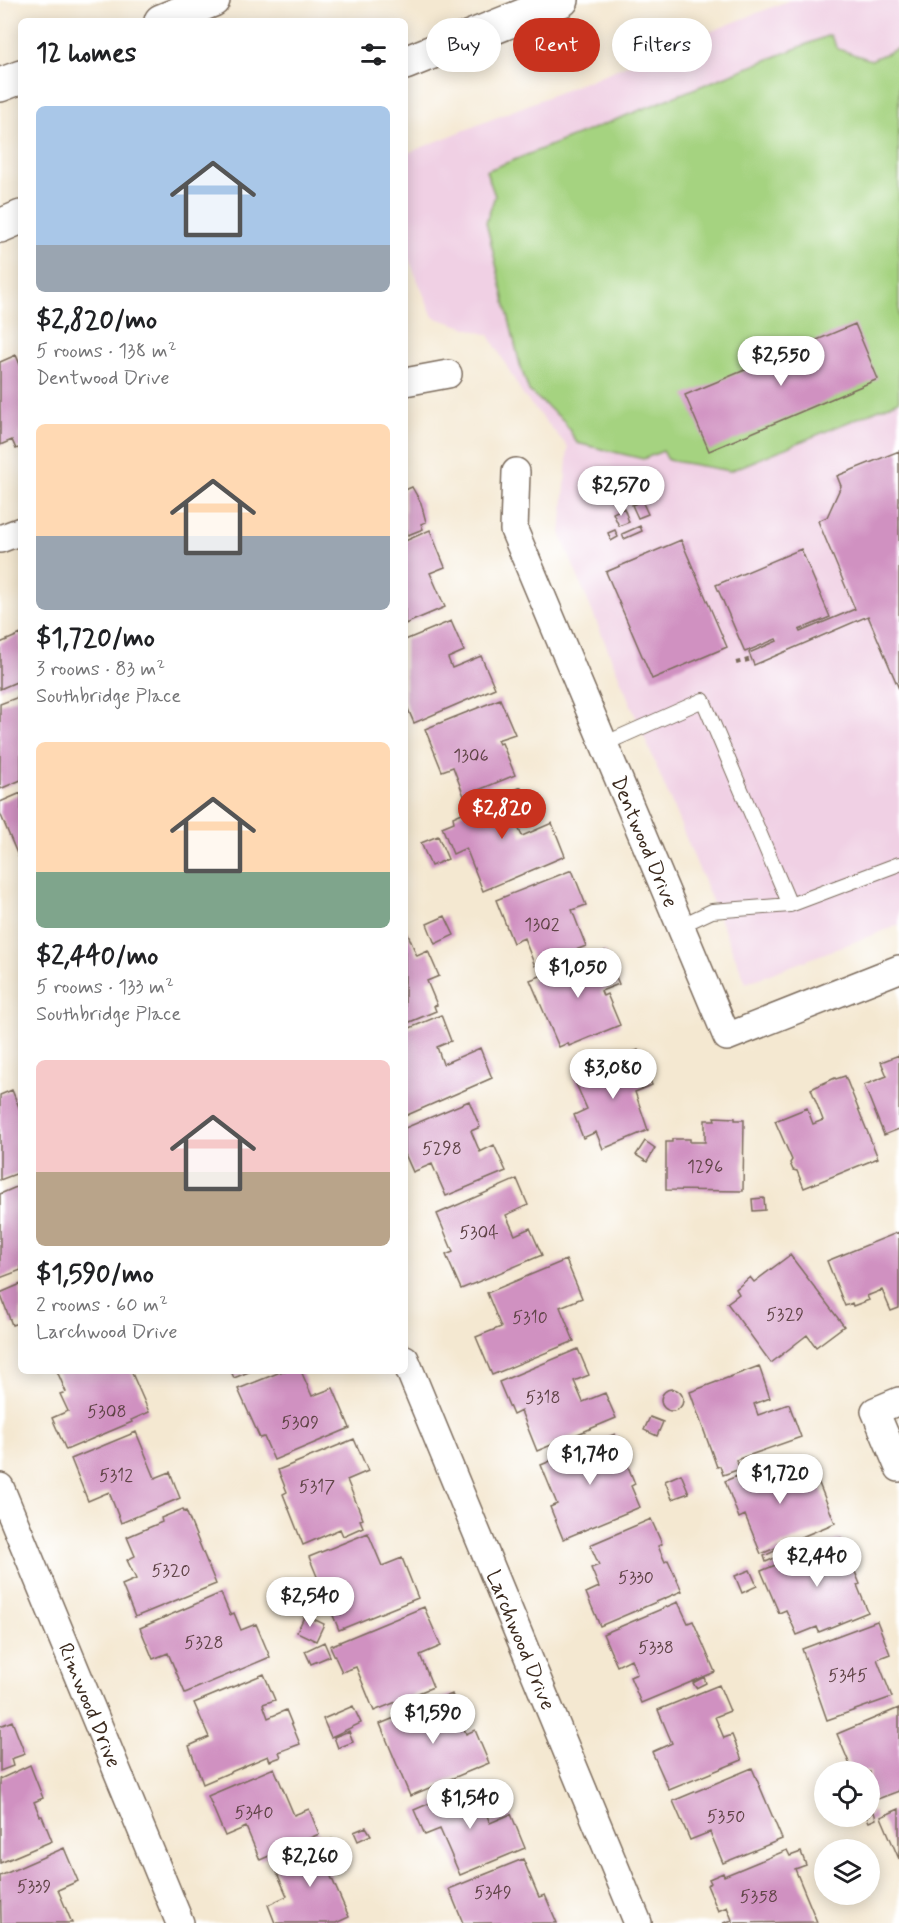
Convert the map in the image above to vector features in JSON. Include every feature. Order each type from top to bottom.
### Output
[{"type":"highway","points":[[168,18],[213,0]]},
{"type":"highway","points":[[408,62],[562,0]]},
{"type":"highway","points":[[0,85],[18,78]]},
{"type":"highway","points":[[0,226],[18,218]]},
{"type":"street","points":[[408,381],[448,374]]},
{"type":"street","name":"Dentwood Drive","points":[[516,472],[514,530],[727,1037],[899,969]]},
{"type":"street","points":[[0,539],[18,532]]},
{"type":"street","name":"Larchwood Drive","points":[[408,1366],[638,1923]]},
{"type":"street","points":[[899,1401],[875,1412],[899,1468]]},
{"type":"street","name":"Rimwood Drive","points":[[0,1487],[180,1923]]},
{"type":"lane","points":[[604,744],[703,700],[790,905]]},
{"type":"lane","points":[[680,926],[712,911],[790,905],[899,864]]},
{"type":"path","points":[[736,663],[752,659]]},
{"type":"shaded area","points":[[790,0],[899,0],[899,925],[746,983],[561,536],[568,447],[523,395],[489,335],[433,317],[408,257],[408,153],[612,71],[712,72],[712,31]]},
{"type":"green space","points":[[830,35],[838,49],[871,60],[899,48],[899,401],[730,471],[668,460],[663,451],[643,459],[577,443],[564,421],[529,391],[520,365],[486,222],[495,196],[486,171]]},
{"type":"building","points":[[855,324],[878,379],[709,451],[685,395]]},
{"type":"building","points":[[16,355],[18,360],[18,448],[16,449],[12,440],[0,445],[0,362]]},
{"type":"building","points":[[899,451],[899,689],[868,616],[754,665],[749,653],[777,641],[776,639],[745,652],[716,585],[801,549],[830,617],[799,630],[800,632],[855,609],[818,521],[827,517],[841,486],[837,476]]},
{"type":"building","points":[[412,487],[421,503],[426,522],[421,524],[423,529],[408,535],[408,489]]},
{"type":"building","points":[[642,501],[648,514],[638,518],[632,505]]},
{"type":"building","points":[[624,508],[629,522],[619,526],[613,513]]},
{"type":"building","points":[[640,526],[642,531],[624,539],[622,534]]},
{"type":"building","points":[[430,530],[445,567],[430,573],[445,607],[408,623],[408,540]]},
{"type":"building","points":[[615,530],[618,537],[611,541],[608,533]]},
{"type":"building","points":[[681,540],[727,647],[652,679],[606,572]]},
{"type":"building","points":[[451,621],[464,651],[448,658],[452,668],[481,656],[495,688],[414,723],[408,709],[408,639]]},
{"type":"building","points":[[18,635],[18,681],[0,689],[0,643]]},
{"type":"building","points":[[18,697],[18,781],[0,789],[0,704]]},
{"type":"building","points":[[500,699],[515,734],[497,740],[499,744],[502,743],[515,775],[464,796],[453,767],[442,771],[425,729]]},
{"type":"building","points":[[521,787],[533,819],[517,825],[522,836],[552,823],[565,856],[483,891],[466,848],[453,854],[442,827],[454,822],[453,817]]},
{"type":"building","points":[[18,794],[18,856],[0,813],[0,802]]},
{"type":"building","points":[[438,836],[448,859],[431,866],[421,843]]},
{"type":"building","points":[[572,870],[586,905],[572,910],[586,946],[535,966],[524,938],[513,943],[496,900]]},
{"type":"building","points":[[445,916],[454,935],[435,944],[427,924]]},
{"type":"building","points":[[408,934],[417,956],[428,951],[439,976],[427,981],[437,1005],[434,1006],[436,1011],[408,1023]]},
{"type":"building","points":[[605,951],[619,984],[601,991],[603,996],[607,994],[620,1025],[569,1046],[568,1043],[559,1047],[530,980]]},
{"type":"building","points":[[441,1015],[451,1041],[437,1047],[443,1064],[480,1048],[492,1078],[408,1115],[408,1029]]},
{"type":"building","points":[[638,1050],[652,1085],[635,1092],[648,1130],[603,1149],[596,1132],[583,1138],[574,1115],[587,1109],[573,1077]]},
{"type":"building","points":[[899,1055],[899,1129],[884,1135],[864,1085],[887,1076],[881,1062]]},
{"type":"building","points":[[845,1076],[878,1158],[804,1188],[797,1171],[793,1170],[790,1163],[792,1160],[775,1121],[807,1108],[813,1124],[823,1120],[811,1089]]},
{"type":"building","points":[[12,1090],[18,1105],[18,1173],[0,1180],[0,1095]]},
{"type":"building","points":[[469,1101],[480,1127],[471,1131],[480,1152],[494,1145],[506,1171],[446,1196],[432,1164],[413,1172],[408,1161],[408,1127]]},
{"type":"building","points":[[714,1117],[744,1120],[743,1191],[666,1190],[666,1142],[672,1142],[672,1139],[690,1139],[690,1142],[705,1142],[705,1120],[715,1120]]},
{"type":"building","points":[[645,1141],[655,1148],[647,1162],[636,1155]]},
{"type":"building","points":[[517,1179],[528,1205],[506,1215],[515,1235],[530,1228],[542,1255],[461,1289],[446,1255],[453,1252],[437,1214]]},
{"type":"building","points":[[18,1186],[18,1271],[0,1278],[0,1194]]},
{"type":"building","points":[[764,1198],[765,1210],[753,1211],[752,1199]]},
{"type":"building","points":[[899,1232],[899,1308],[891,1311],[882,1290],[867,1296],[869,1300],[853,1306],[852,1303],[845,1306],[827,1261]]},
{"type":"building","points":[[790,1255],[844,1326],[816,1347],[807,1335],[771,1363],[727,1303],[739,1294],[736,1289],[750,1277],[754,1282]]},
{"type":"building","points":[[566,1260],[582,1298],[560,1307],[574,1341],[492,1375],[476,1337],[501,1327],[487,1293]]},
{"type":"building","points":[[18,1285],[18,1323],[12,1325],[0,1293]]},
{"type":"building","points":[[578,1349],[589,1375],[574,1381],[583,1402],[605,1393],[616,1418],[537,1451],[521,1411],[513,1415],[499,1382]]},
{"type":"building","points":[[759,1366],[770,1398],[754,1404],[758,1415],[789,1404],[801,1437],[736,1460],[740,1469],[723,1475],[720,1466],[717,1467],[690,1392]]},
{"type":"building","points":[[58,1374],[132,1374],[149,1412],[131,1420],[132,1422],[66,1450],[52,1418],[68,1411],[60,1394],[66,1392]]},
{"type":"building","points":[[232,1374],[244,1374],[234,1378]]},
{"type":"building","points":[[276,1374],[302,1374],[312,1396],[333,1388],[350,1428],[274,1460],[264,1437],[260,1438],[238,1389]]},
{"type":"building","points":[[672,1389],[680,1392],[683,1400],[680,1408],[672,1411],[664,1408],[661,1400],[664,1392]]},
{"type":"building","points":[[650,1417],[663,1422],[657,1436],[644,1430]]},
{"type":"building","points":[[136,1432],[155,1478],[170,1472],[180,1498],[121,1523],[109,1492],[88,1501],[71,1459]]},
{"type":"building","points":[[615,1434],[635,1484],[631,1486],[640,1507],[563,1539],[550,1507],[557,1504],[541,1465]]},
{"type":"building","points":[[354,1439],[368,1471],[347,1480],[363,1519],[360,1520],[363,1527],[343,1536],[340,1529],[303,1545],[283,1494],[287,1492],[278,1470]]},
{"type":"building","points":[[792,1459],[802,1482],[816,1476],[835,1523],[761,1554],[745,1515],[739,1518],[725,1481],[737,1476],[740,1484],[743,1483],[742,1480]]},
{"type":"building","points":[[681,1474],[689,1493],[672,1499],[665,1481]]},
{"type":"building","points":[[183,1509],[184,1512],[186,1511],[216,1584],[135,1617],[122,1585],[136,1579],[127,1560],[135,1556],[127,1537],[162,1522],[161,1518]]},
{"type":"building","points":[[651,1519],[662,1544],[658,1546],[665,1562],[668,1560],[682,1591],[600,1626],[586,1593],[599,1587],[591,1568],[599,1565],[590,1545]]},
{"type":"building","points":[[368,1533],[382,1566],[402,1558],[418,1598],[339,1630],[309,1557]]},
{"type":"building","points":[[841,1538],[860,1584],[857,1585],[868,1612],[819,1632],[817,1627],[797,1635],[786,1610],[779,1613],[761,1571]]},
{"type":"building","points":[[779,1549],[781,1555],[766,1562],[764,1556]]},
{"type":"building","points":[[750,1570],[757,1586],[742,1593],[735,1576]]},
{"type":"building","points":[[221,1593],[230,1615],[234,1613],[241,1630],[256,1624],[270,1657],[185,1693],[168,1653],[153,1659],[140,1628]]},
{"type":"building","points":[[678,1602],[688,1623],[693,1621],[715,1672],[641,1703],[630,1677],[637,1674],[631,1659],[617,1666],[603,1634]]},
{"type":"building","points":[[424,1607],[441,1646],[420,1655],[433,1687],[374,1711],[356,1667],[342,1672],[330,1646]]},
{"type":"building","points":[[305,1615],[324,1624],[316,1641],[297,1632]]},
{"type":"building","points":[[877,1621],[890,1654],[877,1659],[892,1697],[827,1720],[802,1649]]},
{"type":"building","points":[[324,1642],[330,1656],[311,1664],[305,1651]]},
{"type":"building","points":[[264,1674],[275,1700],[263,1704],[268,1718],[286,1710],[300,1744],[279,1752],[281,1757],[270,1761],[268,1756],[203,1784],[189,1746],[209,1737],[194,1703]]},
{"type":"building","points":[[704,1677],[706,1683],[696,1688],[693,1683]]},
{"type":"building","points":[[719,1685],[730,1711],[715,1717],[724,1738],[732,1735],[742,1760],[669,1790],[652,1752],[672,1743],[658,1710]]},
{"type":"building","points":[[452,1694],[466,1734],[475,1730],[489,1763],[410,1796],[380,1724]]},
{"type":"building","points":[[353,1706],[361,1723],[331,1737],[323,1719]]},
{"type":"building","points":[[899,1708],[899,1791],[880,1798],[880,1761],[848,1761],[837,1734]]},
{"type":"building","points":[[12,1721],[25,1754],[11,1759],[13,1766],[0,1771],[0,1726]]},
{"type":"building","points":[[349,1731],[353,1742],[338,1748],[334,1737]]},
{"type":"building","points":[[30,1765],[43,1798],[34,1802],[52,1841],[0,1863],[0,1779]]},
{"type":"building","points":[[274,1768],[294,1815],[309,1809],[319,1834],[260,1860],[246,1827],[225,1836],[208,1796]]},
{"type":"building","points":[[752,1768],[782,1839],[723,1863],[710,1832],[690,1840],[673,1801]]},
{"type":"building","points":[[474,1784],[490,1823],[511,1814],[525,1848],[460,1875],[440,1829],[425,1835],[414,1810]]},
{"type":"building","points":[[899,1809],[899,1859],[881,1817]]},
{"type":"building","points":[[366,1827],[371,1835],[358,1841],[354,1832]]},
{"type":"building","points":[[332,1839],[344,1865],[329,1872],[349,1917],[336,1923],[275,1923],[268,1905],[287,1896],[274,1866],[278,1865],[276,1858],[286,1854],[289,1860]]},
{"type":"building","points":[[64,1848],[78,1881],[58,1890],[72,1923],[1,1923],[0,1876]]},
{"type":"building","points":[[787,1850],[790,1856],[801,1852],[806,1865],[795,1869],[817,1922],[723,1923],[732,1920],[727,1907],[718,1911],[707,1885],[711,1883],[709,1879],[723,1873],[724,1876]]},
{"type":"building","points":[[523,1859],[539,1897],[545,1895],[557,1923],[463,1923],[449,1889]]}]
